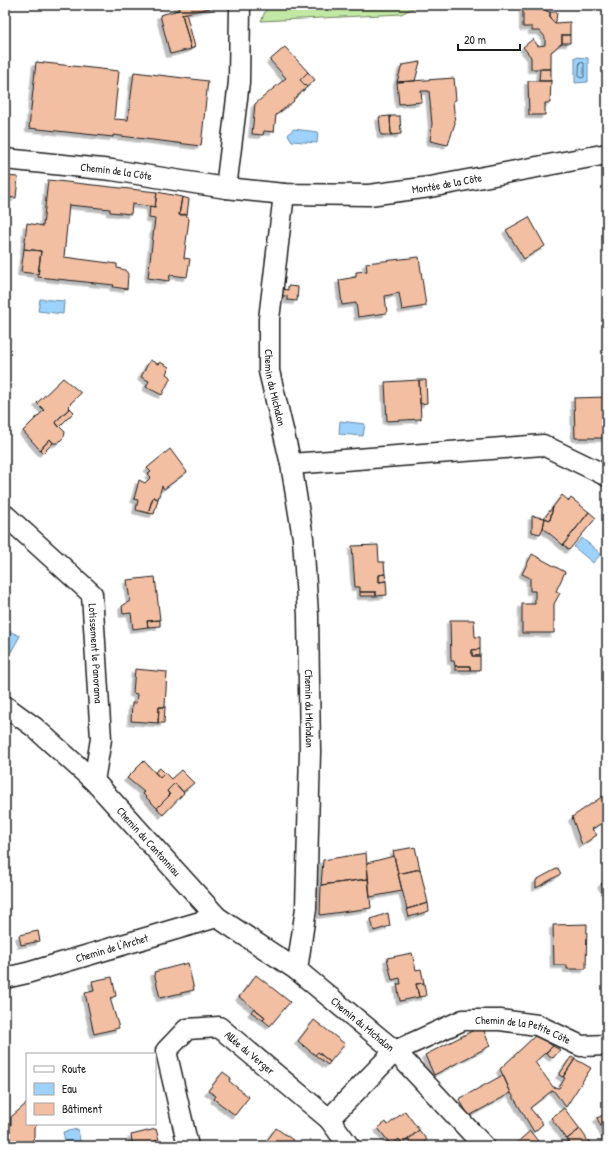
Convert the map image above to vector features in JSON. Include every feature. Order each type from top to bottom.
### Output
[{"type":"street","points":[[226,188],[239,82],[240,5]]},
{"type":"street","name":"Montée de la Côte","points":[[284,194],[368,195],[430,187],[607,154]]},
{"type":"street","name":"Chemin de la Côte","points":[[5,159],[112,170],[226,188],[284,194]]},
{"type":"street","name":"Chemin du Michalon","points":[[284,194],[269,319],[269,371],[291,464],[303,538],[308,615],[310,752],[306,908],[297,970],[395,1051],[484,1146]]},
{"type":"street","points":[[291,464],[543,445],[607,476]]},
{"type":"street","name":"Lotissement le Panorama","points":[[5,514],[92,594],[101,739],[94,781]]},
{"type":"street","name":"Chemin du Cantonniau","points":[[5,706],[34,727],[94,781],[218,917],[297,970]]},
{"type":"street","name":"Chemin de l'Archet","points":[[5,978],[27,973],[218,917]]},
{"type":"street","name":"Chemin de la Petite Côte","points":[[395,1051],[464,1020],[500,1020],[537,1025],[581,1046],[607,1045]]},
{"type":"street","name":"Allée du Verger","points":[[188,1146],[166,1051],[187,1029],[219,1027],[329,1119],[349,1146]]},
{"type":"street","points":[[329,1119],[395,1051]]},
{"type":"green space","points":[[268,5],[420,5],[401,14],[261,21]]},
{"type":"water","points":[[575,57],[588,58],[588,82],[575,83]]},
{"type":"water","points":[[293,129],[318,132],[317,143],[292,141],[288,135]]},
{"type":"water","points":[[40,299],[64,301],[63,314],[38,311]]},
{"type":"water","points":[[340,421],[365,424],[363,436],[339,434]]},
{"type":"water","points":[[582,538],[601,554],[593,563],[574,547]]},
{"type":"water","points":[[5,629],[20,636],[11,652],[5,649]]},
{"type":"water","points":[[78,1129],[81,1146],[66,1146],[63,1132]]},
{"type":"building","points":[[177,5],[215,5],[215,7],[182,14],[191,49],[170,54],[160,15],[179,10]]},
{"type":"building","points":[[523,5],[546,5],[546,11],[550,12],[550,18],[555,23],[570,22],[570,35],[562,35],[562,43],[551,52],[551,69],[531,69],[531,57],[523,47],[533,39],[538,46],[545,45],[545,37],[540,31],[532,31],[532,27],[523,27]]},
{"type":"building","points":[[550,12],[557,12],[555,23],[550,18]]},
{"type":"building","points":[[186,13],[195,47],[191,49],[182,14]]},
{"type":"building","points":[[562,35],[570,35],[570,43],[562,43]]},
{"type":"building","points":[[285,47],[308,72],[300,80],[307,87],[293,100],[294,101],[276,115],[274,132],[264,131],[263,135],[252,134],[255,104],[286,78],[270,60]]},
{"type":"building","points":[[36,62],[119,71],[114,119],[128,120],[134,72],[208,81],[201,146],[113,135],[113,137],[29,128]]},
{"type":"building","points":[[420,62],[415,81],[397,82],[402,65]]},
{"type":"building","points":[[540,69],[551,69],[551,81],[539,81]]},
{"type":"building","points":[[308,72],[315,80],[307,87],[300,80]]},
{"type":"building","points":[[454,78],[456,100],[453,101],[455,123],[448,145],[430,141],[432,124],[429,91],[421,91],[422,102],[399,104],[397,82]]},
{"type":"building","points":[[528,81],[551,81],[550,103],[545,103],[545,115],[529,115]]},
{"type":"building","points":[[390,116],[391,135],[381,135],[379,117]]},
{"type":"building","points":[[390,116],[400,116],[401,134],[391,135]]},
{"type":"building","points":[[5,176],[18,177],[16,198],[5,197]]},
{"type":"building","points":[[48,180],[157,192],[155,207],[132,204],[131,214],[110,212],[110,209],[69,205],[64,257],[117,264],[117,268],[125,270],[128,274],[127,289],[113,287],[114,285],[38,277],[41,251],[24,249],[27,223],[43,226]]},
{"type":"building","points":[[157,192],[182,197],[179,215],[185,214],[189,219],[184,258],[190,259],[187,277],[170,275],[169,281],[148,278],[155,219],[149,218],[150,206],[155,207]]},
{"type":"building","points":[[182,197],[189,199],[187,215],[179,215]]},
{"type":"building","points":[[529,217],[545,246],[524,259],[506,230]]},
{"type":"building","points":[[24,249],[41,251],[38,274],[21,272]]},
{"type":"building","points":[[419,257],[426,306],[402,310],[399,293],[385,296],[387,313],[358,317],[356,303],[342,305],[339,280],[356,277],[356,272],[367,271],[366,263]]},
{"type":"building","points":[[288,286],[298,287],[297,301],[287,300],[287,296],[280,296],[281,289],[288,290]]},
{"type":"building","points":[[150,360],[158,364],[160,362],[169,367],[166,374],[171,377],[162,395],[146,387],[149,381],[141,377]]},
{"type":"building","points":[[63,378],[81,393],[68,406],[70,408],[55,422],[65,432],[64,437],[58,443],[53,443],[50,439],[40,450],[23,431],[44,410],[37,403]]},
{"type":"building","points":[[419,380],[421,419],[387,421],[385,382]]},
{"type":"building","points":[[419,380],[426,380],[427,403],[420,404]]},
{"type":"building","points":[[607,397],[607,438],[575,438],[574,398]]},
{"type":"building","points":[[70,408],[74,412],[59,427],[55,422]]},
{"type":"building","points":[[50,439],[53,443],[43,453],[40,450]]},
{"type":"building","points":[[170,449],[187,472],[164,489],[162,486],[158,499],[153,497],[148,513],[136,510],[138,500],[134,499],[139,480],[145,483],[151,477],[148,474],[151,472],[147,468]]},
{"type":"building","points":[[562,495],[569,501],[571,498],[589,512],[563,545],[543,528],[545,518],[550,520],[553,507]]},
{"type":"building","points":[[153,497],[158,499],[154,514],[148,513]]},
{"type":"building","points":[[553,507],[550,520],[544,518]]},
{"type":"building","points":[[589,512],[596,518],[569,550],[563,545]]},
{"type":"building","points":[[532,516],[545,518],[540,534],[532,532]]},
{"type":"building","points":[[378,545],[379,562],[384,562],[385,574],[379,575],[379,582],[386,581],[387,595],[376,596],[376,592],[360,592],[360,587],[355,587],[352,546]]},
{"type":"building","points":[[532,554],[565,572],[556,591],[560,593],[554,604],[554,633],[522,633],[522,604],[535,604],[535,591],[530,591],[530,578],[522,574]]},
{"type":"building","points":[[385,574],[386,581],[379,582],[379,575]]},
{"type":"building","points":[[155,577],[160,620],[147,621],[148,627],[133,629],[131,613],[123,614],[122,606],[130,601],[127,580]]},
{"type":"building","points":[[360,592],[376,592],[376,596],[360,596]]},
{"type":"building","points":[[160,620],[160,626],[148,627],[147,621]]},
{"type":"building","points":[[450,620],[474,620],[475,637],[480,637],[480,649],[472,650],[472,656],[480,656],[480,670],[470,670],[470,666],[455,666],[454,661],[451,661]]},
{"type":"building","points":[[480,649],[480,656],[472,656],[472,650]]},
{"type":"building","points":[[455,666],[470,666],[470,670],[455,670]]},
{"type":"building","points":[[135,669],[167,672],[165,707],[159,707],[158,723],[131,721],[132,703],[136,703],[137,694],[133,693]]},
{"type":"building","points":[[159,707],[165,707],[164,723],[158,723]]},
{"type":"building","points":[[144,761],[160,778],[165,773],[171,779],[181,770],[194,783],[183,792],[175,783],[167,791],[170,795],[157,808],[142,793],[144,792],[127,778]]},
{"type":"building","points":[[160,768],[165,773],[160,778],[155,772]]},
{"type":"building","points":[[175,783],[184,793],[163,815],[157,808],[170,795],[167,791]]},
{"type":"building","points":[[603,796],[607,802],[607,824],[605,821],[592,829],[597,835],[582,845],[572,817]]},
{"type":"building","points":[[415,847],[420,869],[398,874],[393,851]]},
{"type":"building","points":[[366,853],[368,879],[321,885],[323,860]]},
{"type":"building","points":[[394,856],[402,891],[370,897],[367,863]]},
{"type":"building","points":[[558,868],[561,874],[536,888],[536,880]]},
{"type":"building","points":[[420,869],[428,903],[407,909],[398,874]]},
{"type":"building","points":[[368,879],[371,908],[320,915],[321,885]]},
{"type":"building","points":[[607,879],[607,892],[601,884]]},
{"type":"building","points":[[428,903],[429,911],[409,917],[407,909]]},
{"type":"building","points":[[388,913],[390,926],[374,931],[371,919]]},
{"type":"building","points":[[587,924],[586,969],[567,969],[567,965],[554,965],[553,925]]},
{"type":"building","points":[[38,931],[40,941],[21,945],[19,935]]},
{"type":"building","points":[[412,953],[416,970],[421,969],[424,983],[416,984],[419,997],[400,1001],[397,984],[401,984],[400,978],[392,980],[387,958]]},
{"type":"building","points":[[188,963],[194,990],[160,998],[154,972]]},
{"type":"building","points":[[256,975],[290,1002],[270,1026],[263,1020],[265,1017],[239,997]]},
{"type":"building","points":[[112,977],[116,996],[110,998],[119,1028],[94,1034],[85,993],[94,991],[92,981]]},
{"type":"building","points":[[424,983],[426,996],[419,997],[416,984]]},
{"type":"building","points":[[254,1008],[265,1017],[263,1020],[251,1012]]},
{"type":"building","points":[[314,1020],[345,1044],[330,1062],[318,1052],[315,1055],[298,1041]]},
{"type":"building","points":[[482,1026],[490,1046],[434,1075],[425,1055]]},
{"type":"building","points":[[536,1035],[553,1046],[535,1062],[553,1087],[559,1088],[565,1078],[563,1077],[575,1059],[591,1068],[566,1107],[553,1090],[530,1108],[543,1124],[534,1132],[511,1093],[500,1069]]},
{"type":"building","points":[[553,1046],[560,1050],[553,1058],[546,1053]]},
{"type":"building","points":[[318,1052],[330,1062],[328,1065],[315,1055]]},
{"type":"building","points":[[571,1057],[575,1059],[563,1077],[559,1075]]},
{"type":"building","points":[[223,1072],[231,1078],[229,1081],[249,1097],[235,1115],[214,1099],[216,1096],[208,1091]]},
{"type":"building","points":[[503,1075],[511,1093],[469,1116],[459,1099]]},
{"type":"building","points":[[26,1104],[26,1125],[37,1125],[34,1128],[34,1138],[30,1142],[30,1146],[8,1146],[8,1125],[11,1125],[11,1117]]},
{"type":"building","points":[[564,1108],[580,1129],[567,1139],[551,1118]]},
{"type":"building","points":[[405,1111],[419,1130],[402,1144],[399,1139],[391,1145],[378,1128],[386,1122],[388,1125]]},
{"type":"building","points":[[607,1113],[607,1139],[597,1118]]},
{"type":"building","points":[[276,1128],[293,1140],[290,1145],[291,1146],[263,1146]]},
{"type":"building","points":[[156,1129],[159,1140],[155,1141],[156,1146],[133,1146],[131,1135]]},
{"type":"building","points":[[580,1129],[589,1142],[583,1146],[572,1146],[567,1139]]},
{"type":"building","points":[[419,1130],[427,1140],[419,1146],[412,1146],[408,1140]]},
{"type":"building","points":[[530,1131],[538,1141],[533,1146],[513,1146]]},
{"type":"building","points":[[589,1142],[593,1146],[583,1146]]}]
